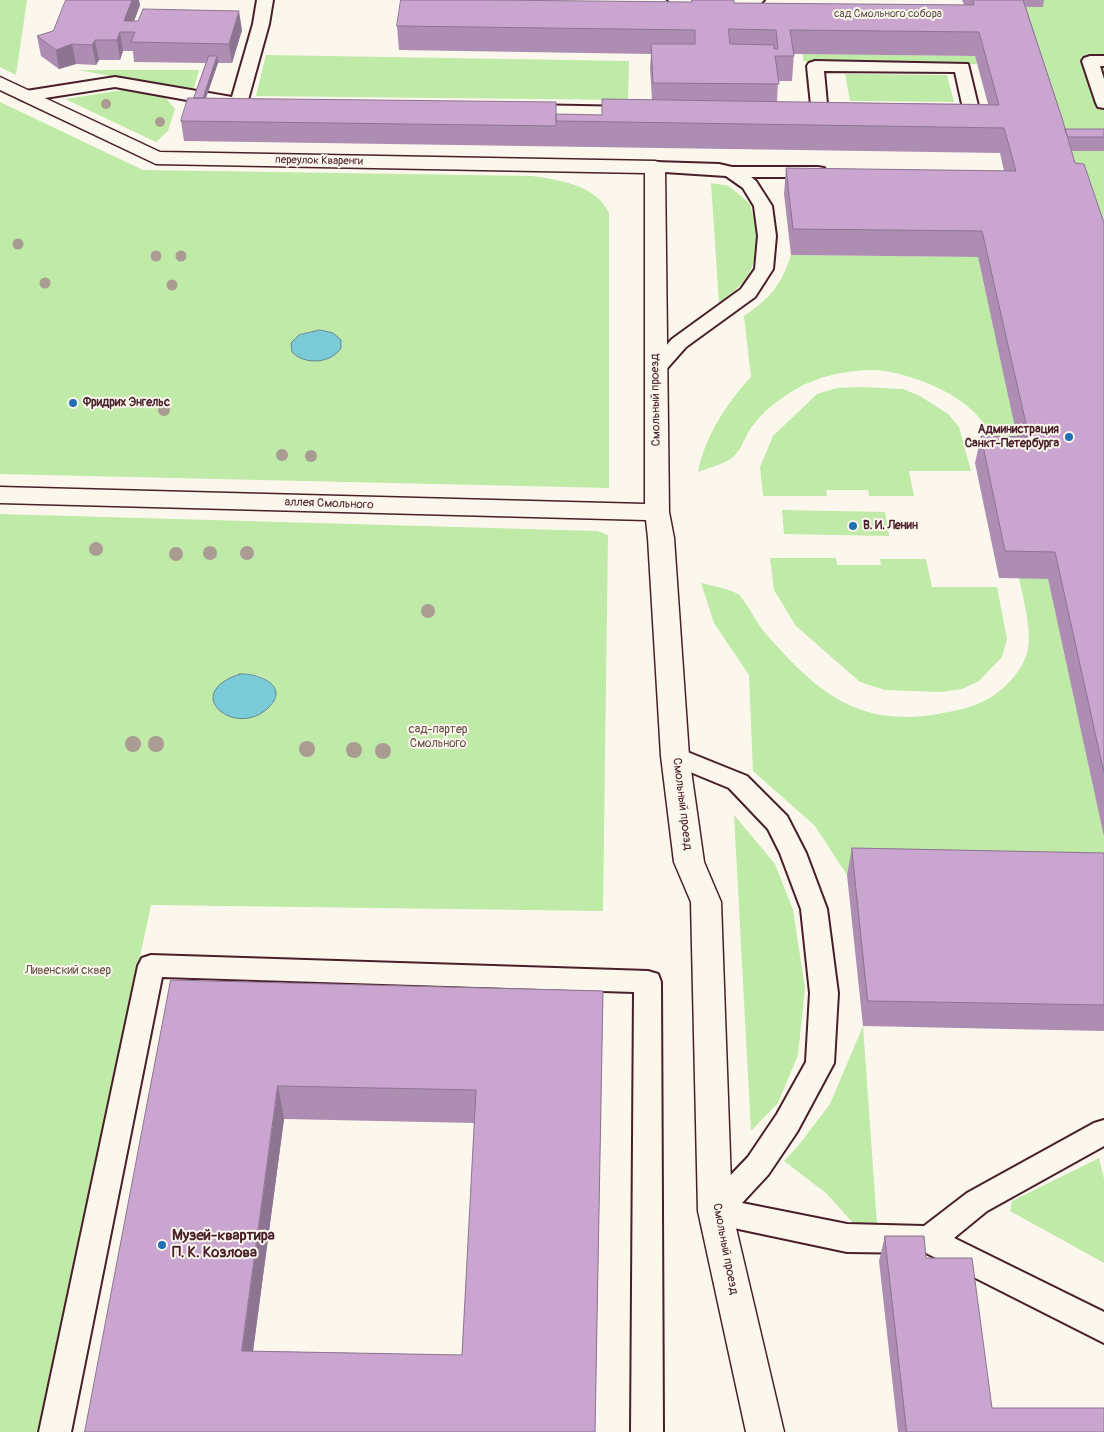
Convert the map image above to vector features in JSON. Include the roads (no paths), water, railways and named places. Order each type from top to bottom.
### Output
[{"type":"street","name":"переулок Кваренги","points":[[0,83],[156,158],[654,167]]},
{"type":"street","name":"Смольный проезд","points":[[654,167],[658,512],[662,538],[675,756],[689,862],[706,902],[715,1211],[765,1432]]},
{"type":"street","name":"аллея Смольного","points":[[0,495],[658,512]]},
{"type":"lane","points":[[238,104],[261,24],[265,0]]},
{"type":"lane","points":[[676,0],[710,3],[756,0]]},
{"type":"lane","points":[[1104,61],[1090,61],[1104,104]]},
{"type":"lane","points":[[820,115],[815,66],[962,67],[973,118],[935,117]]},
{"type":"lane","points":[[26,96],[115,82],[238,104],[257,105]]},
{"type":"lane","points":[[511,109],[648,112]]},
{"type":"lane","points":[[801,115],[839,116]]},
{"type":"lane","points":[[654,167],[719,169],[732,172],[831,172]]},
{"type":"lane","points":[[656,369],[679,343],[748,293],[764,269],[767,236],[763,206],[750,185],[732,172]]},
{"type":"lane","points":[[675,756],[738,782],[778,824],[793,853],[814,909],[824,993],[820,1063],[788,1124],[758,1166],[715,1211]]},
{"type":"lane","points":[[55,1432],[151,966],[648,982],[647,1432]]},
{"type":"lane","points":[[929,1240],[977,1202],[1070,1149],[1104,1132]]},
{"type":"lane","points":[[715,1211],[847,1238],[929,1240],[1104,1328]]},
{"type":"water","points":[[320,330],[333,333],[341,340],[341,348],[337,353],[324,360],[310,361],[292,352],[291,343],[299,335]]},
{"type":"water","points":[[240,674],[256,676],[270,682],[276,693],[274,700],[268,708],[255,716],[242,719],[229,716],[219,710],[214,702],[214,692],[222,682]]},
{"type":"place","name":"Фридрих Энгельс","points":[[73,403]]},
{"type":"place","name":"Администрация Санкт-Петербурга","points":[[1069,437]]},
{"type":"place","name":"В. И. Ленин","points":[[853,526]]},
{"type":"place","name":"Музей-квартира П. К. Козлова","points":[[162,1245]]},
{"type":"park label","name":"сад Смольного собора","points":[[888,14]]},
{"type":"park label","name":"сад-партер Смольного","points":[[438,737]]},
{"type":"park label","name":"Ливенский сквер","points":[[68,971]]}]
